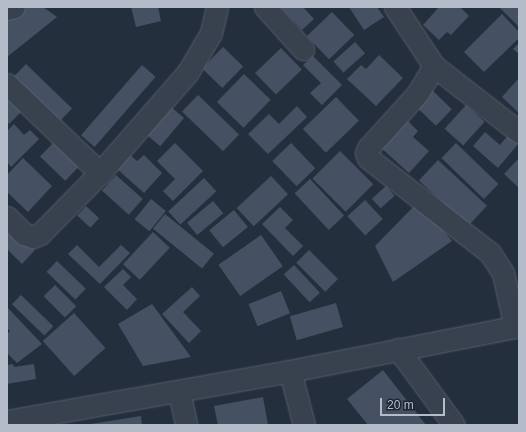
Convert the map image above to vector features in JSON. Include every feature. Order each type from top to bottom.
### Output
[{"type":"street","points":[[7,9],[14,7]]},
{"type":"street","points":[[7,217],[24,234],[33,237],[40,234],[100,173],[188,72],[211,33],[217,7]]},
{"type":"street","points":[[265,7],[303,49]]},
{"type":"street","points":[[395,7],[434,66],[519,132]]},
{"type":"street","points":[[7,421],[45,419],[179,391],[290,371],[517,326],[503,273],[490,253],[368,158],[366,153],[368,148],[418,93],[434,66]]},
{"type":"street","points":[[7,84],[100,173]]},
{"type":"street","points":[[398,349],[454,425]]},
{"type":"street","points":[[290,371],[304,425]]},
{"type":"street","points":[[179,391],[186,425]]},
{"type":"building","points":[[23,7],[43,7],[57,17],[7,57],[7,13]]},
{"type":"building","points":[[131,7],[158,7],[161,21],[136,27]]},
{"type":"building","points":[[280,7],[303,7],[314,19],[302,30]]},
{"type":"building","points":[[349,7],[377,7],[384,17],[364,30]]},
{"type":"building","points":[[439,7],[460,7],[469,16],[451,35],[447,32],[439,40],[423,25]]},
{"type":"building","points":[[499,7],[519,7],[519,27]]},
{"type":"building","points":[[332,12],[354,35],[329,59],[307,36]]},
{"type":"building","points":[[502,14],[519,32],[519,38],[484,72],[464,52]]},
{"type":"building","points":[[355,42],[365,53],[343,73],[333,61]]},
{"type":"building","points":[[519,43],[519,54],[513,49]]},
{"type":"building","points":[[223,47],[243,66],[222,88],[202,69]]},
{"type":"building","points":[[281,48],[302,70],[276,95],[255,73]]},
{"type":"building","points":[[379,55],[403,78],[376,106],[347,79],[361,65],[366,69]]},
{"type":"building","points":[[313,56],[342,85],[322,105],[310,93],[321,83],[303,65]]},
{"type":"building","points":[[26,64],[72,108],[60,121],[13,77]]},
{"type":"building","points":[[142,65],[156,77],[95,147],[81,135]]},
{"type":"building","points":[[244,74],[271,100],[244,128],[217,102]]},
{"type":"building","points":[[519,78],[519,113],[502,97]]},
{"type":"building","points":[[431,89],[452,109],[436,126],[415,106]]},
{"type":"building","points":[[7,93],[24,109],[9,124],[7,121]]},
{"type":"building","points":[[198,95],[239,135],[223,151],[182,112]]},
{"type":"building","points":[[336,97],[359,121],[326,153],[303,129]]},
{"type":"building","points":[[466,105],[485,122],[463,146],[445,129]]},
{"type":"building","points":[[297,106],[307,117],[268,154],[248,134],[269,114],[279,124]]},
{"type":"building","points":[[171,107],[184,118],[160,146],[147,135]]},
{"type":"building","points":[[406,119],[418,131],[413,137],[429,151],[409,173],[380,147]]},
{"type":"building","points":[[14,124],[24,135],[30,130],[39,139],[11,167],[7,162],[7,131]]},
{"type":"building","points":[[485,132],[500,145],[509,134],[519,143],[498,168],[473,146]]},
{"type":"building","points":[[56,140],[81,164],[65,181],[40,157]]},
{"type":"building","points":[[175,143],[203,171],[173,201],[163,191],[175,179],[157,161]]},
{"type":"building","points":[[291,143],[315,168],[297,186],[272,161]]},
{"type":"building","points":[[456,143],[498,184],[484,199],[441,158]]},
{"type":"building","points":[[340,151],[373,184],[346,212],[312,179]]},
{"type":"building","points":[[129,154],[137,161],[144,155],[162,173],[144,193],[116,168]]},
{"type":"building","points":[[23,158],[52,186],[28,212],[7,192],[7,175]]},
{"type":"building","points":[[519,158],[519,188],[504,174]]},
{"type":"building","points":[[438,160],[487,206],[468,226],[419,180]]},
{"type":"building","points":[[116,175],[143,199],[129,215],[102,191]]},
{"type":"building","points":[[271,176],[288,194],[254,226],[237,208]]},
{"type":"building","points":[[204,178],[216,191],[180,225],[168,211]]},
{"type":"building","points":[[310,179],[344,216],[329,230],[295,193]]},
{"type":"building","points":[[386,186],[395,196],[381,208],[372,199]]},
{"type":"building","points":[[151,199],[166,211],[149,231],[135,219]]},
{"type":"building","points":[[365,200],[383,219],[365,235],[347,216]]},
{"type":"building","points":[[213,201],[223,213],[197,235],[187,223]]},
{"type":"building","points":[[419,201],[452,241],[393,282],[375,246]]},
{"type":"building","points":[[86,206],[99,218],[90,228],[77,216]]},
{"type":"building","points":[[280,207],[293,220],[285,228],[303,246],[293,256],[262,224]]},
{"type":"building","points":[[234,210],[248,227],[223,247],[209,230]]},
{"type":"building","points":[[165,214],[214,254],[202,268],[153,229]]},
{"type":"building","points":[[7,223],[35,250],[22,264],[7,249]]},
{"type":"building","points":[[153,232],[170,248],[140,280],[123,264]]},
{"type":"building","points":[[261,235],[283,266],[240,296],[218,265]]},
{"type":"building","points":[[77,245],[99,267],[121,245],[130,253],[100,284],[68,254]]},
{"type":"building","points":[[309,250],[338,279],[325,292],[296,263]]},
{"type":"building","points":[[57,261],[86,289],[75,300],[47,272]]},
{"type":"building","points":[[294,265],[320,293],[310,302],[284,275]]},
{"type":"building","points":[[123,269],[131,277],[123,285],[137,299],[127,310],[104,287]]},
{"type":"building","points":[[55,285],[76,306],[65,318],[44,296]]},
{"type":"building","points":[[192,287],[200,296],[183,312],[201,331],[189,343],[162,314]]},
{"type":"building","points":[[281,291],[290,313],[258,326],[249,304]]},
{"type":"building","points":[[21,295],[53,326],[44,336],[12,304]]},
{"type":"building","points":[[336,303],[343,327],[297,340],[290,316]]},
{"type":"building","points":[[152,304],[191,357],[143,366],[118,324]]},
{"type":"building","points":[[7,307],[42,344],[17,363],[7,353],[7,334],[10,331],[7,328]]},
{"type":"building","points":[[74,313],[105,348],[74,376],[43,341]]},
{"type":"building","points":[[13,364],[14,367],[34,364],[36,379],[7,384],[7,365]]},
{"type":"building","points":[[383,370],[426,425],[368,425],[347,399]]},
{"type":"building","points":[[263,397],[268,425],[218,425],[214,406]]},
{"type":"building","points":[[141,416],[142,425],[91,425],[91,424]]}]
